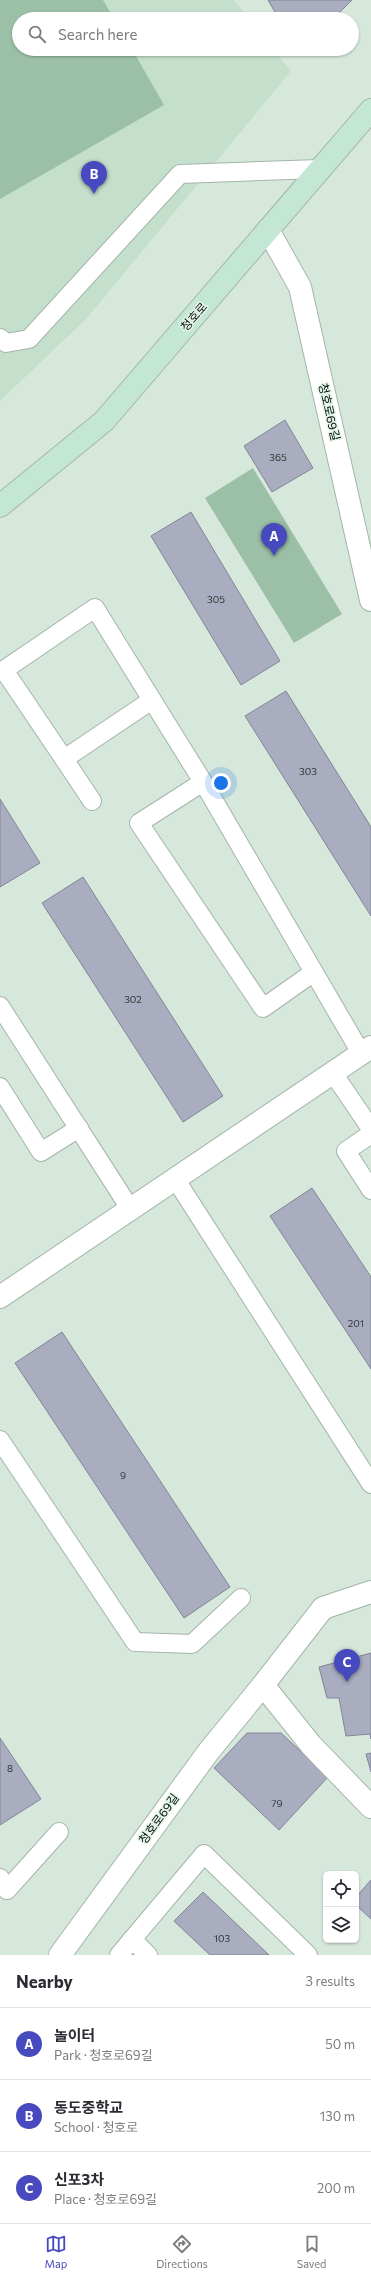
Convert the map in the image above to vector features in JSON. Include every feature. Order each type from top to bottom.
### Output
[{"type":"main road","name":"청호로","points":[[0,506],[104,421],[371,110]]},
{"type":"street","name":"청호로69길","points":[[268,230],[300,287],[371,600]]},
{"type":"street","points":[[0,1297],[176,1180],[366,1050]]},
{"type":"street","name":"청호로69길","points":[[60,1955],[209,1751],[263,1686],[323,1608],[370,1593]]},
{"type":"street","points":[[263,1686],[311,1745],[371,1807]]},
{"type":"lane","points":[[0,338],[6,343],[29,340],[180,174],[319,169]]},
{"type":"lane","points":[[92,801],[4,670],[95,608],[203,782],[314,972],[366,1050]]},
{"type":"lane","points":[[64,759],[152,700]]},
{"type":"lane","points":[[203,782],[139,823],[263,1008],[314,972]]},
{"type":"lane","points":[[0,1006],[131,1210]]},
{"type":"lane","points":[[333,1073],[371,1129]]},
{"type":"lane","points":[[0,1087],[41,1152],[78,1128]]},
{"type":"lane","points":[[371,1134],[346,1151],[371,1190]]},
{"type":"lane","points":[[176,1180],[371,1484]]},
{"type":"lane","points":[[0,1440],[136,1642],[192,1644],[241,1598]]},
{"type":"lane","points":[[0,1878],[8,1890],[60,1832]]},
{"type":"lane","points":[[119,1955],[204,1854],[308,1955]]},
{"type":"lane","points":[[132,1939],[148,1955]]},
{"type":"shaded area","points":[[0,0],[234,0],[243,12],[12,12],[12,56],[279,56],[291,71],[87,318],[0,401]]},
{"type":"shaded area","points":[[0,0],[103,0],[110,12],[12,12],[12,56],[136,56],[164,105],[0,199]]},
{"type":"shaded area","points":[[253,468],[342,614],[294,643],[205,498]]},
{"type":"building","points":[[268,0],[352,0],[340,12],[275,12]]},
{"type":"building","points":[[285,420],[313,468],[272,492],[244,446]]},
{"type":"building","points":[[191,512],[280,661],[241,685],[151,536]]},
{"type":"building","points":[[286,691],[371,827],[371,916],[245,716]]},
{"type":"building","points":[[0,799],[40,863],[0,887]]},
{"type":"building","points":[[83,877],[223,1096],[183,1122],[42,903]]},
{"type":"building","points":[[312,1188],[371,1277],[371,1369],[270,1216]]},
{"type":"building","points":[[62,1332],[230,1587],[184,1618],[15,1363]]},
{"type":"building","points":[[371,1653],[371,1739],[370,1734],[346,1736],[339,1698],[327,1698],[319,1667]]},
{"type":"building","points":[[247,1733],[281,1733],[328,1777],[279,1830],[214,1768]]},
{"type":"building","points":[[0,1738],[41,1799],[0,1825]]},
{"type":"building","points":[[371,1753],[371,1772],[366,1754]]},
{"type":"building","points":[[371,1880],[371,1919],[359,1908],[359,1894]]},
{"type":"building","points":[[203,1892],[269,1955],[210,1955],[174,1921]]},
{"type":"place","name":"동도중학교","points":[[94,194]]},
{"type":"place","name":"놀이터","points":[[274,556]]},
{"type":"place","name":"신포3차","points":[[347,1682]]}]
